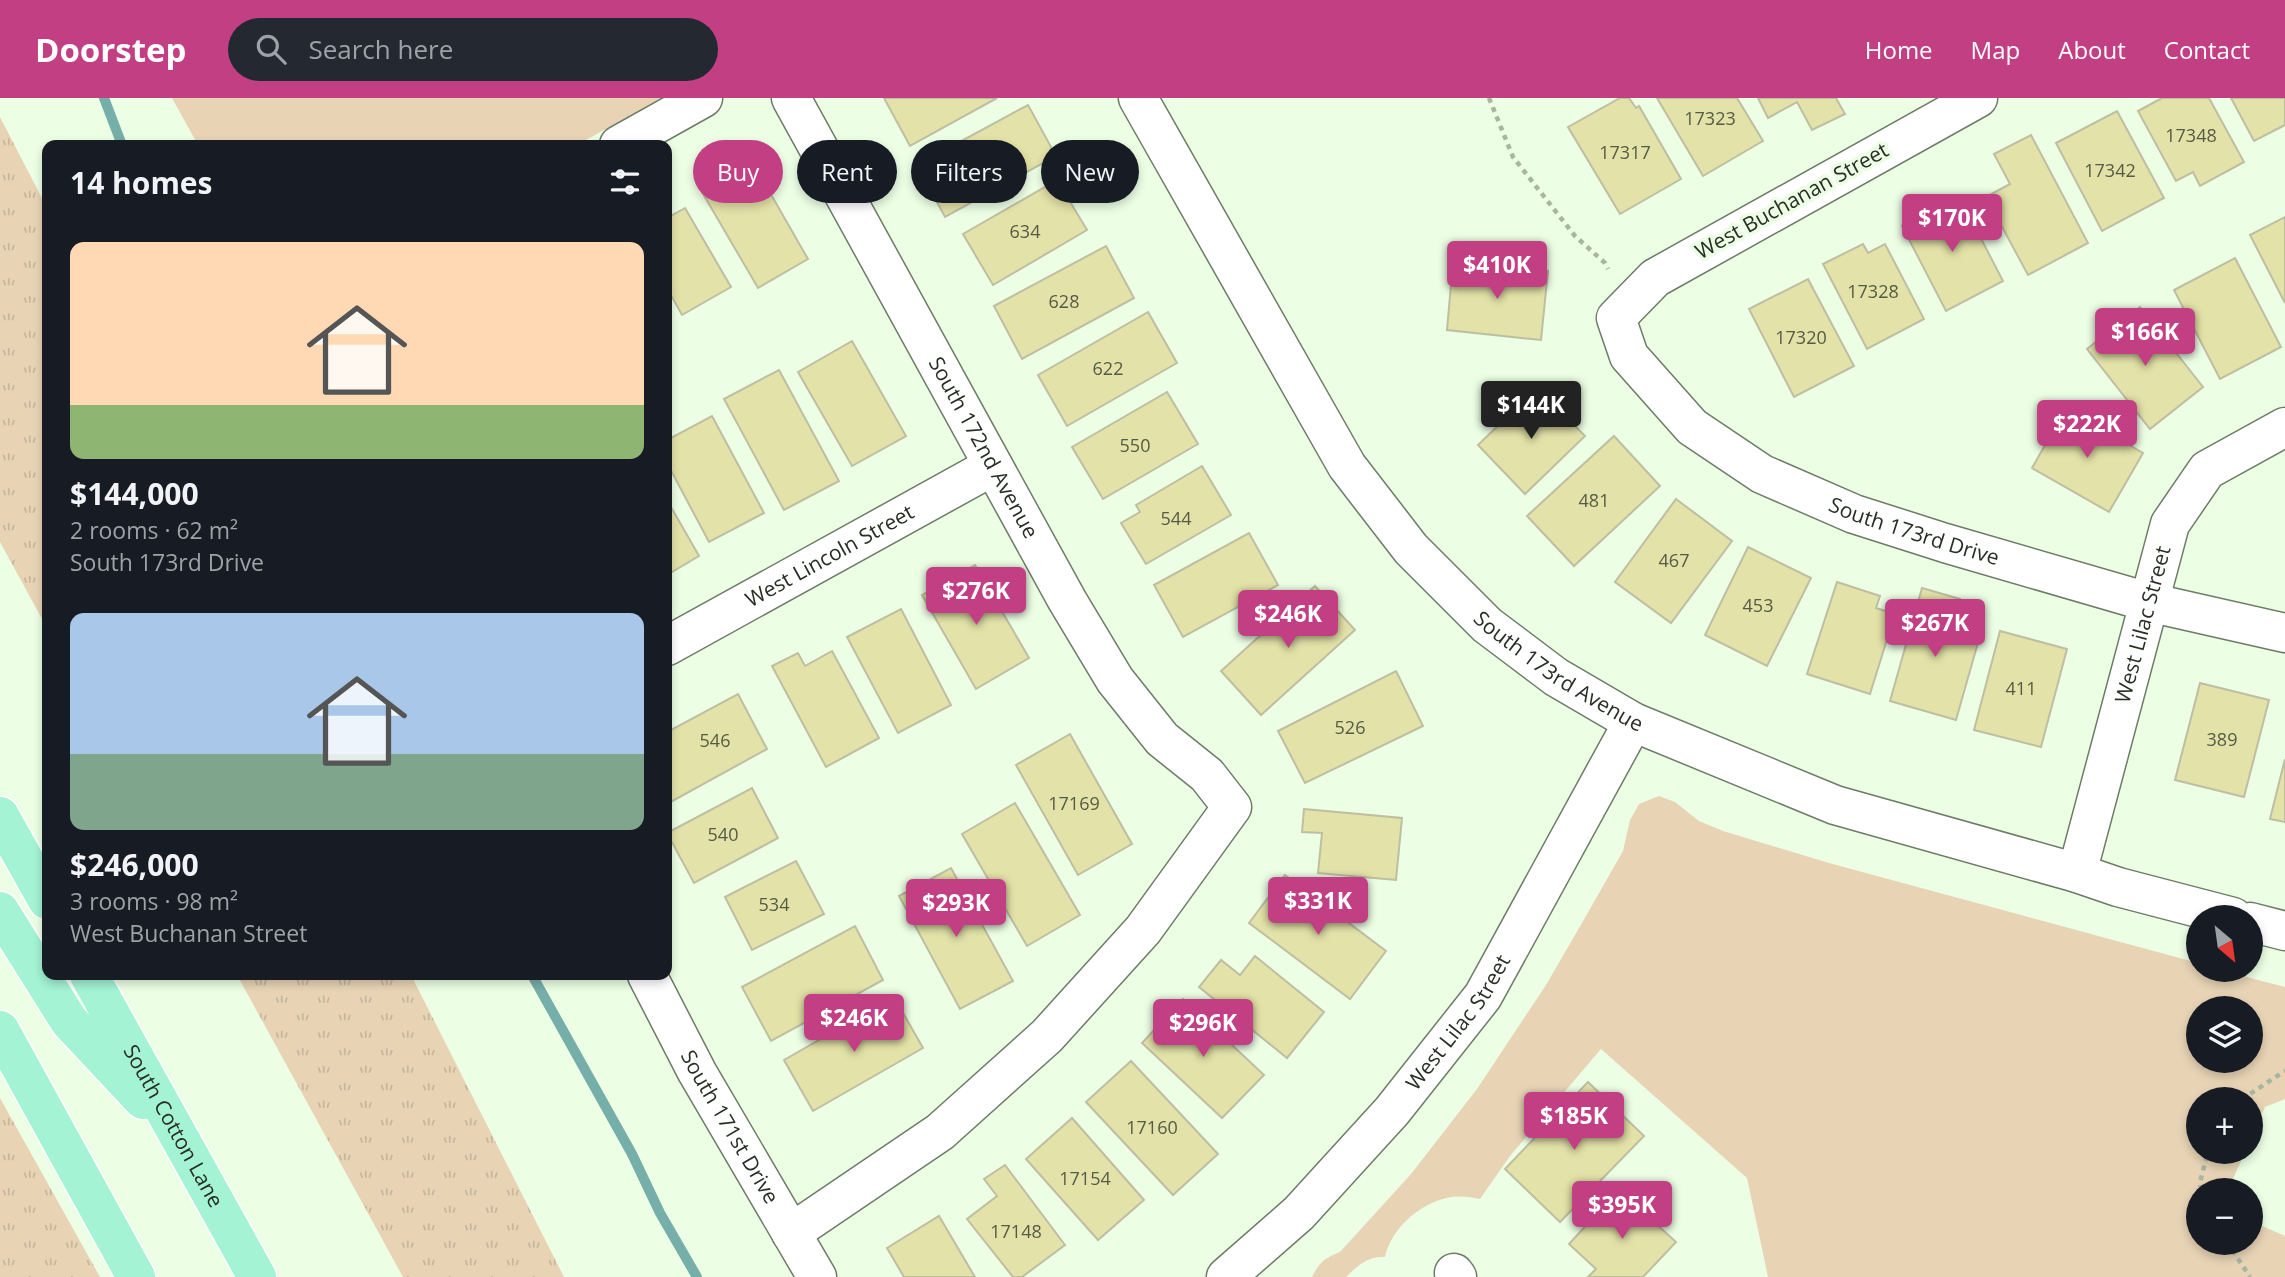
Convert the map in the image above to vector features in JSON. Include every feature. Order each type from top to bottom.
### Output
[{"type":"main road","points":[[0,816],[42,891]]},
{"type":"main road","points":[[0,911],[42,978]]},
{"type":"main road","points":[[43,980],[69,1021],[183,1143]]},
{"type":"main road","name":"South Cotton Lane","points":[[92,980],[257,1277]]},
{"type":"main road","points":[[0,1030],[136,1277]]},
{"type":"street","points":[[628,140],[703,98]]},
{"type":"street","name":"South 172nd Avenue","points":[[791,98],[1066,600],[1115,680],[1162,739],[1207,775],[1232,807],[1143,930],[1047,1036],[940,1132],[791,1233]]},
{"type":"street","name":"South 173rd Avenue","points":[[1138,98],[1347,466],[1411,549],[1487,625],[1556,677],[1633,722],[1835,804],[2187,905]]},
{"type":"street","name":"West Buchanan Street","points":[[1616,317],[1655,278],[1978,98]]},
{"type":"street","name":"South 173rd Drive","points":[[1616,317],[1629,356],[1692,427],[1762,474],[1854,514],[2148,602],[2285,633]]},
{"type":"street","name":"West Lilac Street","points":[[2077,873],[2170,524],[2207,470],[2285,427]]},
{"type":"street","name":"West Lincoln Street","points":[[672,643],[993,466]]},
{"type":"street","name":"West Lilac Street","points":[[1226,1277],[1308,1203],[1392,1111],[1483,996],[1633,722]]},
{"type":"street","points":[[2263,925],[2285,931]]},
{"type":"street","name":"South 171st Drive","points":[[649,980],[697,1072],[817,1277]]},
{"type":"path","points":[[1489,98],[1513,157],[1575,236],[1605,263],[1608,269]]},
{"type":"path","points":[[2260,1087],[2285,1071]]},
{"type":"path","points":[[2236,1255],[2250,1277]]},
{"type":"green space","points":[[172,98],[662,98],[586,140],[195,140]]},
{"type":"green space","points":[[0,117],[42,198],[42,619],[0,542]]},
{"type":"green space","points":[[1659,796],[1675,802],[1699,821],[1723,831],[1829,863],[2186,960],[2186,982],[2263,981],[2285,987],[2285,1099],[2265,1107],[2263,1112],[2263,1087],[2186,1087],[2186,1164],[2240,1164],[2233,1178],[2186,1178],[2186,1255],[2263,1255],[2263,1226],[2285,1236],[2285,1277],[1768,1277],[1747,1178],[1601,1049],[1510,1156],[1480,1199],[1451,1197],[1426,1206],[1400,1228],[1385,1257],[1364,1262],[1346,1277],[1312,1277],[1326,1259],[1340,1252],[1411,1174],[1477,1089],[1546,985],[1623,851],[1630,820],[1639,804]]},
{"type":"green space","points":[[240,980],[414,980],[564,1277],[403,1277]]},
{"type":"green space","points":[[0,1098],[100,1277],[0,1277]]},
{"type":"building","points":[[884,98],[997,98],[921,140],[911,140],[910,146]]},
{"type":"building","points":[[1620,98],[1629,98],[1636,108],[1639,106],[1681,179],[1620,214],[1568,127]]},
{"type":"building","points":[[1657,98],[1737,98],[1763,141],[1703,176]]},
{"type":"building","points":[[1758,98],[1836,98],[1845,114],[1812,130],[1797,102],[1768,118]]},
{"type":"building","points":[[2162,98],[2209,98],[2244,162],[2200,186],[2193,172],[2176,181],[2138,111]]},
{"type":"building","points":[[2231,98],[2285,98],[2285,125],[2254,141]]},
{"type":"building","points":[[1028,105],[1047,140],[1041,140],[1041,164],[1027,172],[1027,140],[963,140]]},
{"type":"building","points":[[2117,111],[2164,198],[2102,231],[2056,143]]},
{"type":"building","points":[[2031,135],[2088,243],[2028,275],[1986,197],[2010,184],[1994,154]]},
{"type":"building","points":[[1041,189],[1041,203],[1071,203],[1087,230],[993,285],[963,234],[1017,203],[1027,203],[1027,197]]},
{"type":"building","points":[[1959,196],[2003,281],[1946,311],[1902,226]]},
{"type":"building","points":[[708,203],[776,203],[808,259],[758,288]]},
{"type":"building","points":[[937,203],[970,203],[945,217]]},
{"type":"building","points":[[685,208],[731,287],[682,315],[672,297],[672,215]]},
{"type":"building","points":[[2285,217],[2285,303],[2250,235]]},
{"type":"building","points":[[1863,244],[1868,253],[1885,244],[1924,319],[1867,349],[1823,264]]},
{"type":"building","points":[[1106,246],[1134,298],[1022,359],[994,306]]},
{"type":"building","points":[[2235,258],[2281,347],[2220,379],[2174,290]]},
{"type":"building","points":[[1453,262],[1548,271],[1541,340],[1447,330]]},
{"type":"building","points":[[1808,279],[1854,366],[1794,397],[1749,309]]},
{"type":"building","points":[[2140,307],[2203,387],[2150,429],[2087,349]]},
{"type":"building","points":[[1148,312],[1177,363],[1067,426],[1038,375]]},
{"type":"building","points":[[852,341],[906,436],[852,466],[798,372]]},
{"type":"building","points":[[779,370],[839,481],[784,510],[724,399]]},
{"type":"building","points":[[1537,388],[1585,436],[1525,494],[1478,445]]},
{"type":"building","points":[[1167,392],[1198,444],[1103,499],[1072,447]]},
{"type":"building","points":[[2066,408],[2143,453],[2109,512],[2032,468]]},
{"type":"building","points":[[712,416],[764,513],[709,542],[672,472],[672,437]]},
{"type":"building","points":[[1614,436],[1660,486],[1574,566],[1527,516]]},
{"type":"building","points":[[1202,466],[1231,515],[1146,564],[1121,523],[1140,512],[1136,505]]},
{"type":"building","points":[[1676,499],[1732,541],[1671,623],[1615,582]]},
{"type":"building","points":[[672,509],[699,556],[672,572]]},
{"type":"building","points":[[1249,533],[1278,585],[1183,637],[1154,585]]},
{"type":"building","points":[[1748,547],[1811,578],[1767,666],[1705,635]]},
{"type":"building","points":[[975,565],[1029,658],[976,689],[922,595]]},
{"type":"building","points":[[1837,582],[1880,596],[1876,608],[1895,614],[1870,694],[1807,674]]},
{"type":"building","points":[[1315,586],[1355,630],[1261,715],[1221,671]]},
{"type":"building","points":[[1922,588],[1960,599],[1951,630],[1979,639],[1956,720],[1890,701]]},
{"type":"building","points":[[901,609],[951,705],[898,733],[847,637]]},
{"type":"building","points":[[2000,631],[2067,649],[2041,747],[1974,730]]},
{"type":"building","points":[[832,651],[879,738],[826,767],[772,666],[798,653],[805,666]]},
{"type":"building","points":[[1396,671],[1423,726],[1305,783],[1278,731]]},
{"type":"building","points":[[2200,683],[2269,700],[2244,797],[2175,780]]},
{"type":"building","points":[[738,694],[767,749],[672,801],[672,729]]},
{"type":"building","points":[[1070,734],[1132,844],[1078,875],[1016,765]]},
{"type":"building","points":[[2285,759],[2285,822],[2270,819]]},
{"type":"building","points":[[752,788],[778,838],[694,883],[672,842],[672,830]]},
{"type":"building","points":[[1015,803],[1080,915],[1027,946],[962,834]]},
{"type":"building","points":[[1304,809],[1402,818],[1396,880],[1318,873],[1322,833],[1302,832]]},
{"type":"building","points":[[796,861],[824,914],[752,950],[725,897]]},
{"type":"building","points":[[951,868],[1013,981],[960,1009],[899,896]]},
{"type":"building","points":[[1285,875],[1386,951],[1350,999],[1249,923]]},
{"type":"building","points":[[855,926],[883,980],[771,1041],[742,987]]},
{"type":"building","points":[[1255,956],[1324,1012],[1287,1058],[1199,987],[1221,960],[1240,975]]},
{"type":"building","points":[[894,997],[923,1048],[813,1111],[784,1060]]},
{"type":"building","points":[[1183,999],[1264,1075],[1222,1118],[1142,1043]]},
{"type":"building","points":[[1131,1061],[1218,1154],[1173,1195],[1086,1102]]},
{"type":"building","points":[[1588,1082],[1644,1136],[1560,1222],[1505,1169]]},
{"type":"building","points":[[1072,1118],[1144,1200],[1098,1240],[1026,1159]]},
{"type":"building","points":[[1005,1165],[1065,1245],[1022,1277],[1013,1277],[967,1219],[997,1196],[984,1179]]},
{"type":"building","points":[[1619,1190],[1676,1242],[1643,1277],[1588,1277],[1596,1269],[1569,1244]]},
{"type":"building","points":[[939,1216],[975,1277],[904,1277],[887,1248]]},
{"type":"waterway","points":[[104,98],[120,140]]},
{"type":"waterway","points":[[535,980],[697,1277]]}]
